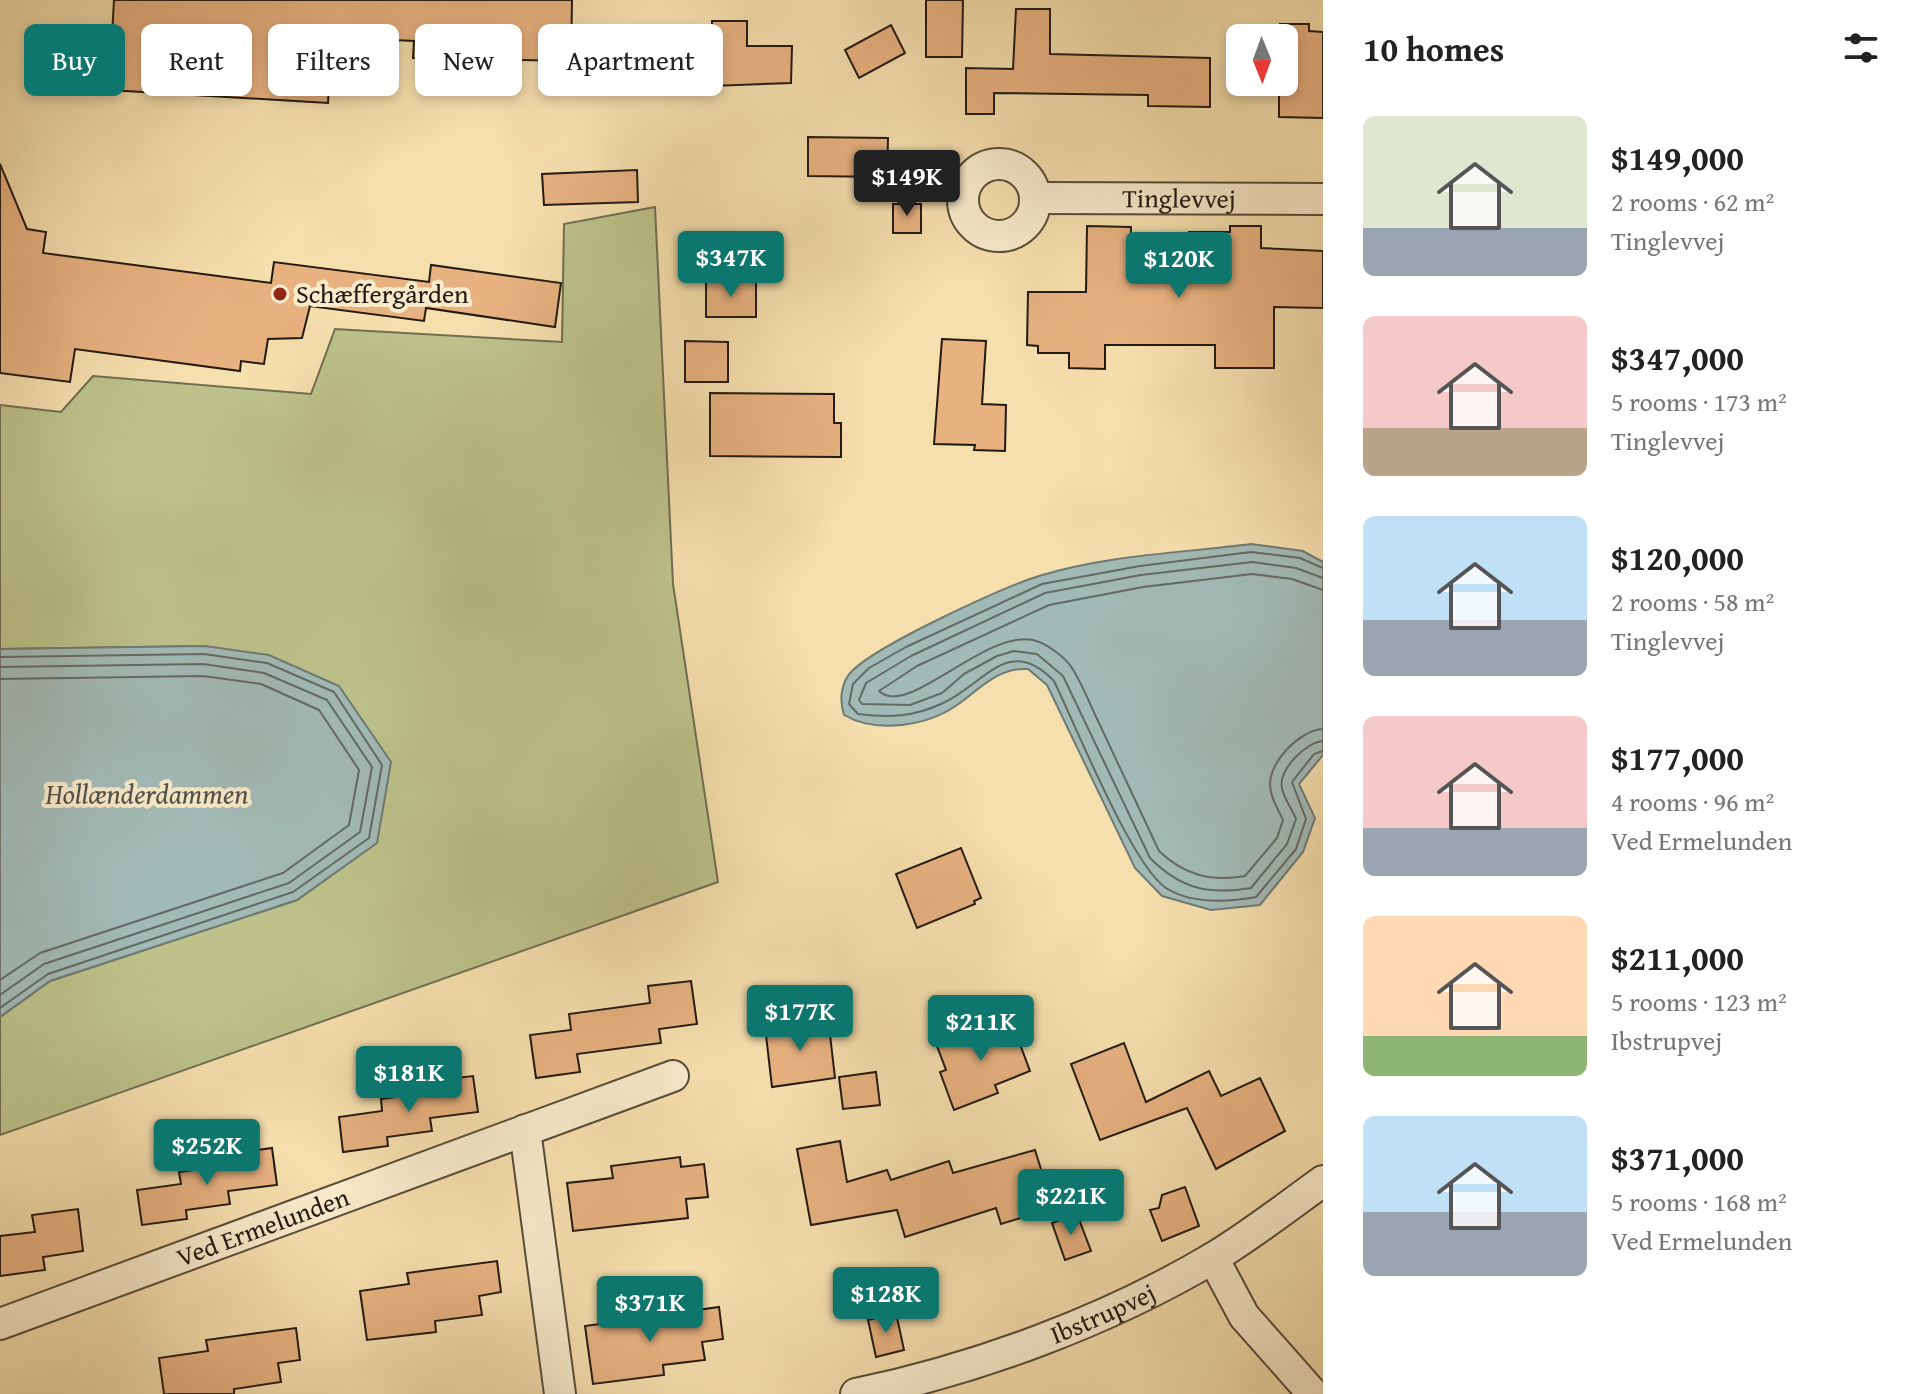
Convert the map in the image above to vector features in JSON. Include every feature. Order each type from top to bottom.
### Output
[{"type":"street","name":"Tinglevvej","points":[[1035,198],[1323,199]]},
{"type":"street","name":"Ved Ermelunden","points":[[0,1324],[673,1076]]},
{"type":"street","points":[[525,1130],[560,1394]]},
{"type":"street","name":"Ibstrupvej","points":[[873,1392],[975,1364],[1081,1324],[1213,1258],[1323,1181]]},
{"type":"street","points":[[1213,1258],[1244,1316],[1313,1394]]},
{"type":"green space","points":[[655,207],[673,584],[718,882],[0,1135],[0,1017],[50,981],[297,900],[377,842],[205,646],[0,649],[0,405],[61,412],[93,376],[311,394],[335,329],[562,342],[564,224]]},
{"type":"water","points":[[1251,544],[1303,551],[1323,562],[1323,755],[1299,784],[1315,818],[1303,852],[1260,905],[1211,910],[1162,896],[1135,868],[1047,685],[1028,669],[998,675],[945,712],[917,722],[886,726],[857,721],[844,715],[842,691],[853,670],[914,632],[998,592],[1039,576],[1091,563]]},
{"type":"water","name":"Hollænderdammen","points":[[205,646],[269,655],[339,686],[391,762],[377,843],[297,900],[50,981],[0,1017],[0,649]]},
{"type":"building","points":[[114,0],[572,0],[572,24],[538,24],[538,60],[522,60],[522,24],[415,24],[415,58],[414,41],[399,40],[399,24],[268,24],[268,96],[328,96],[328,103],[210,96],[252,96],[252,24],[141,24],[141,92],[125,91],[125,24],[113,24]]},
{"type":"building","points":[[926,0],[963,0],[962,57],[926,57]]},
{"type":"building","points":[[1016,9],[1050,9],[1050,54],[1210,58],[1210,107],[1148,106],[1148,95],[994,93],[994,114],[966,114],[966,68],[1013,69]]},
{"type":"building","points":[[712,21],[747,21],[747,46],[792,46],[791,83],[723,86],[723,24],[712,24]]},
{"type":"building","points":[[1298,24],[1309,24],[1309,31],[1323,32],[1323,118],[1279,117],[1279,96],[1298,96]]},
{"type":"building","points":[[891,25],[905,53],[859,78],[845,50]]},
{"type":"building","points":[[808,137],[888,138],[887,177],[808,176]]},
{"type":"building","name":"Schæffergården","points":[[0,164],[27,229],[46,232],[43,253],[271,283],[274,262],[429,282],[431,265],[561,283],[555,327],[426,308],[424,321],[310,306],[302,338],[268,339],[264,364],[241,361],[240,371],[75,349],[70,382],[0,373]]},
{"type":"building","points":[[637,170],[638,202],[544,205],[542,174]]},
{"type":"building","points":[[893,204],[921,204],[921,233],[893,233]]},
{"type":"building","points":[[1087,226],[1131,227],[1130,277],[1189,277],[1189,232],[1230,232],[1230,226],[1261,226],[1261,248],[1323,251],[1323,308],[1274,307],[1274,368],[1215,368],[1215,345],[1105,345],[1105,369],[1069,368],[1069,353],[1038,353],[1038,346],[1027,345],[1028,292],[1086,292]]},
{"type":"building","points":[[706,280],[756,281],[756,317],[706,317]]},
{"type":"building","points":[[942,339],[986,341],[982,404],[1006,405],[1005,451],[974,450],[975,445],[934,444]]},
{"type":"building","points":[[685,341],[728,342],[728,382],[685,382]]},
{"type":"building","points":[[710,393],[834,394],[834,423],[841,423],[841,457],[710,456]]},
{"type":"building","points":[[961,848],[981,898],[974,901],[975,904],[917,928],[896,874]]},
{"type":"building","points":[[691,981],[697,1024],[659,1029],[661,1043],[577,1054],[580,1072],[536,1078],[530,1035],[571,1030],[569,1014],[650,1003],[648,986]]},
{"type":"building","points":[[804,1013],[806,1029],[829,1026],[835,1078],[772,1087],[766,1035],[781,1034],[779,1017]]},
{"type":"building","points":[[1003,1020],[1005,1025],[1012,1023],[1030,1071],[995,1085],[998,1093],[954,1110],[940,1072],[946,1070],[937,1046]]},
{"type":"building","points":[[1124,1043],[1146,1102],[1209,1071],[1221,1096],[1260,1078],[1285,1131],[1216,1169],[1187,1108],[1100,1140],[1071,1064]]},
{"type":"building","points":[[876,1072],[880,1105],[843,1109],[839,1077]]},
{"type":"building","points":[[473,1076],[478,1112],[430,1118],[432,1131],[387,1137],[388,1146],[343,1152],[339,1117],[382,1111],[381,1099],[426,1093],[424,1082]]},
{"type":"building","points":[[840,1141],[847,1182],[887,1170],[891,1180],[949,1161],[953,1173],[1035,1150],[1053,1208],[1001,1224],[996,1208],[905,1237],[897,1210],[811,1225],[797,1149]]},
{"type":"building","points":[[272,1148],[277,1185],[228,1191],[230,1204],[186,1210],[187,1219],[142,1225],[137,1190],[181,1184],[179,1172],[224,1166],[223,1155]]},
{"type":"building","points":[[680,1157],[681,1167],[704,1164],[708,1197],[686,1199],[688,1218],[573,1231],[567,1183],[613,1178],[611,1166]]},
{"type":"building","points":[[1185,1187],[1199,1226],[1162,1241],[1150,1210],[1159,1208],[1162,1195]]},
{"type":"building","points":[[78,1209],[83,1251],[43,1257],[45,1270],[0,1276],[0,1236],[35,1232],[32,1215]]},
{"type":"building","points":[[1077,1214],[1091,1251],[1065,1260],[1052,1223]]},
{"type":"building","points":[[497,1261],[501,1292],[479,1296],[482,1315],[435,1321],[436,1332],[367,1340],[360,1291],[409,1284],[407,1273]]},
{"type":"building","points":[[719,1307],[723,1339],[702,1342],[705,1360],[663,1365],[664,1375],[593,1384],[585,1326]]},
{"type":"building","points":[[896,1313],[904,1350],[876,1357],[868,1320]]},
{"type":"building","points":[[296,1328],[300,1360],[278,1363],[281,1382],[234,1389],[234,1394],[164,1394],[159,1358],[208,1351],[206,1340]]},
{"type":"place","name":"Schæffergården","points":[[280,294]]}]
